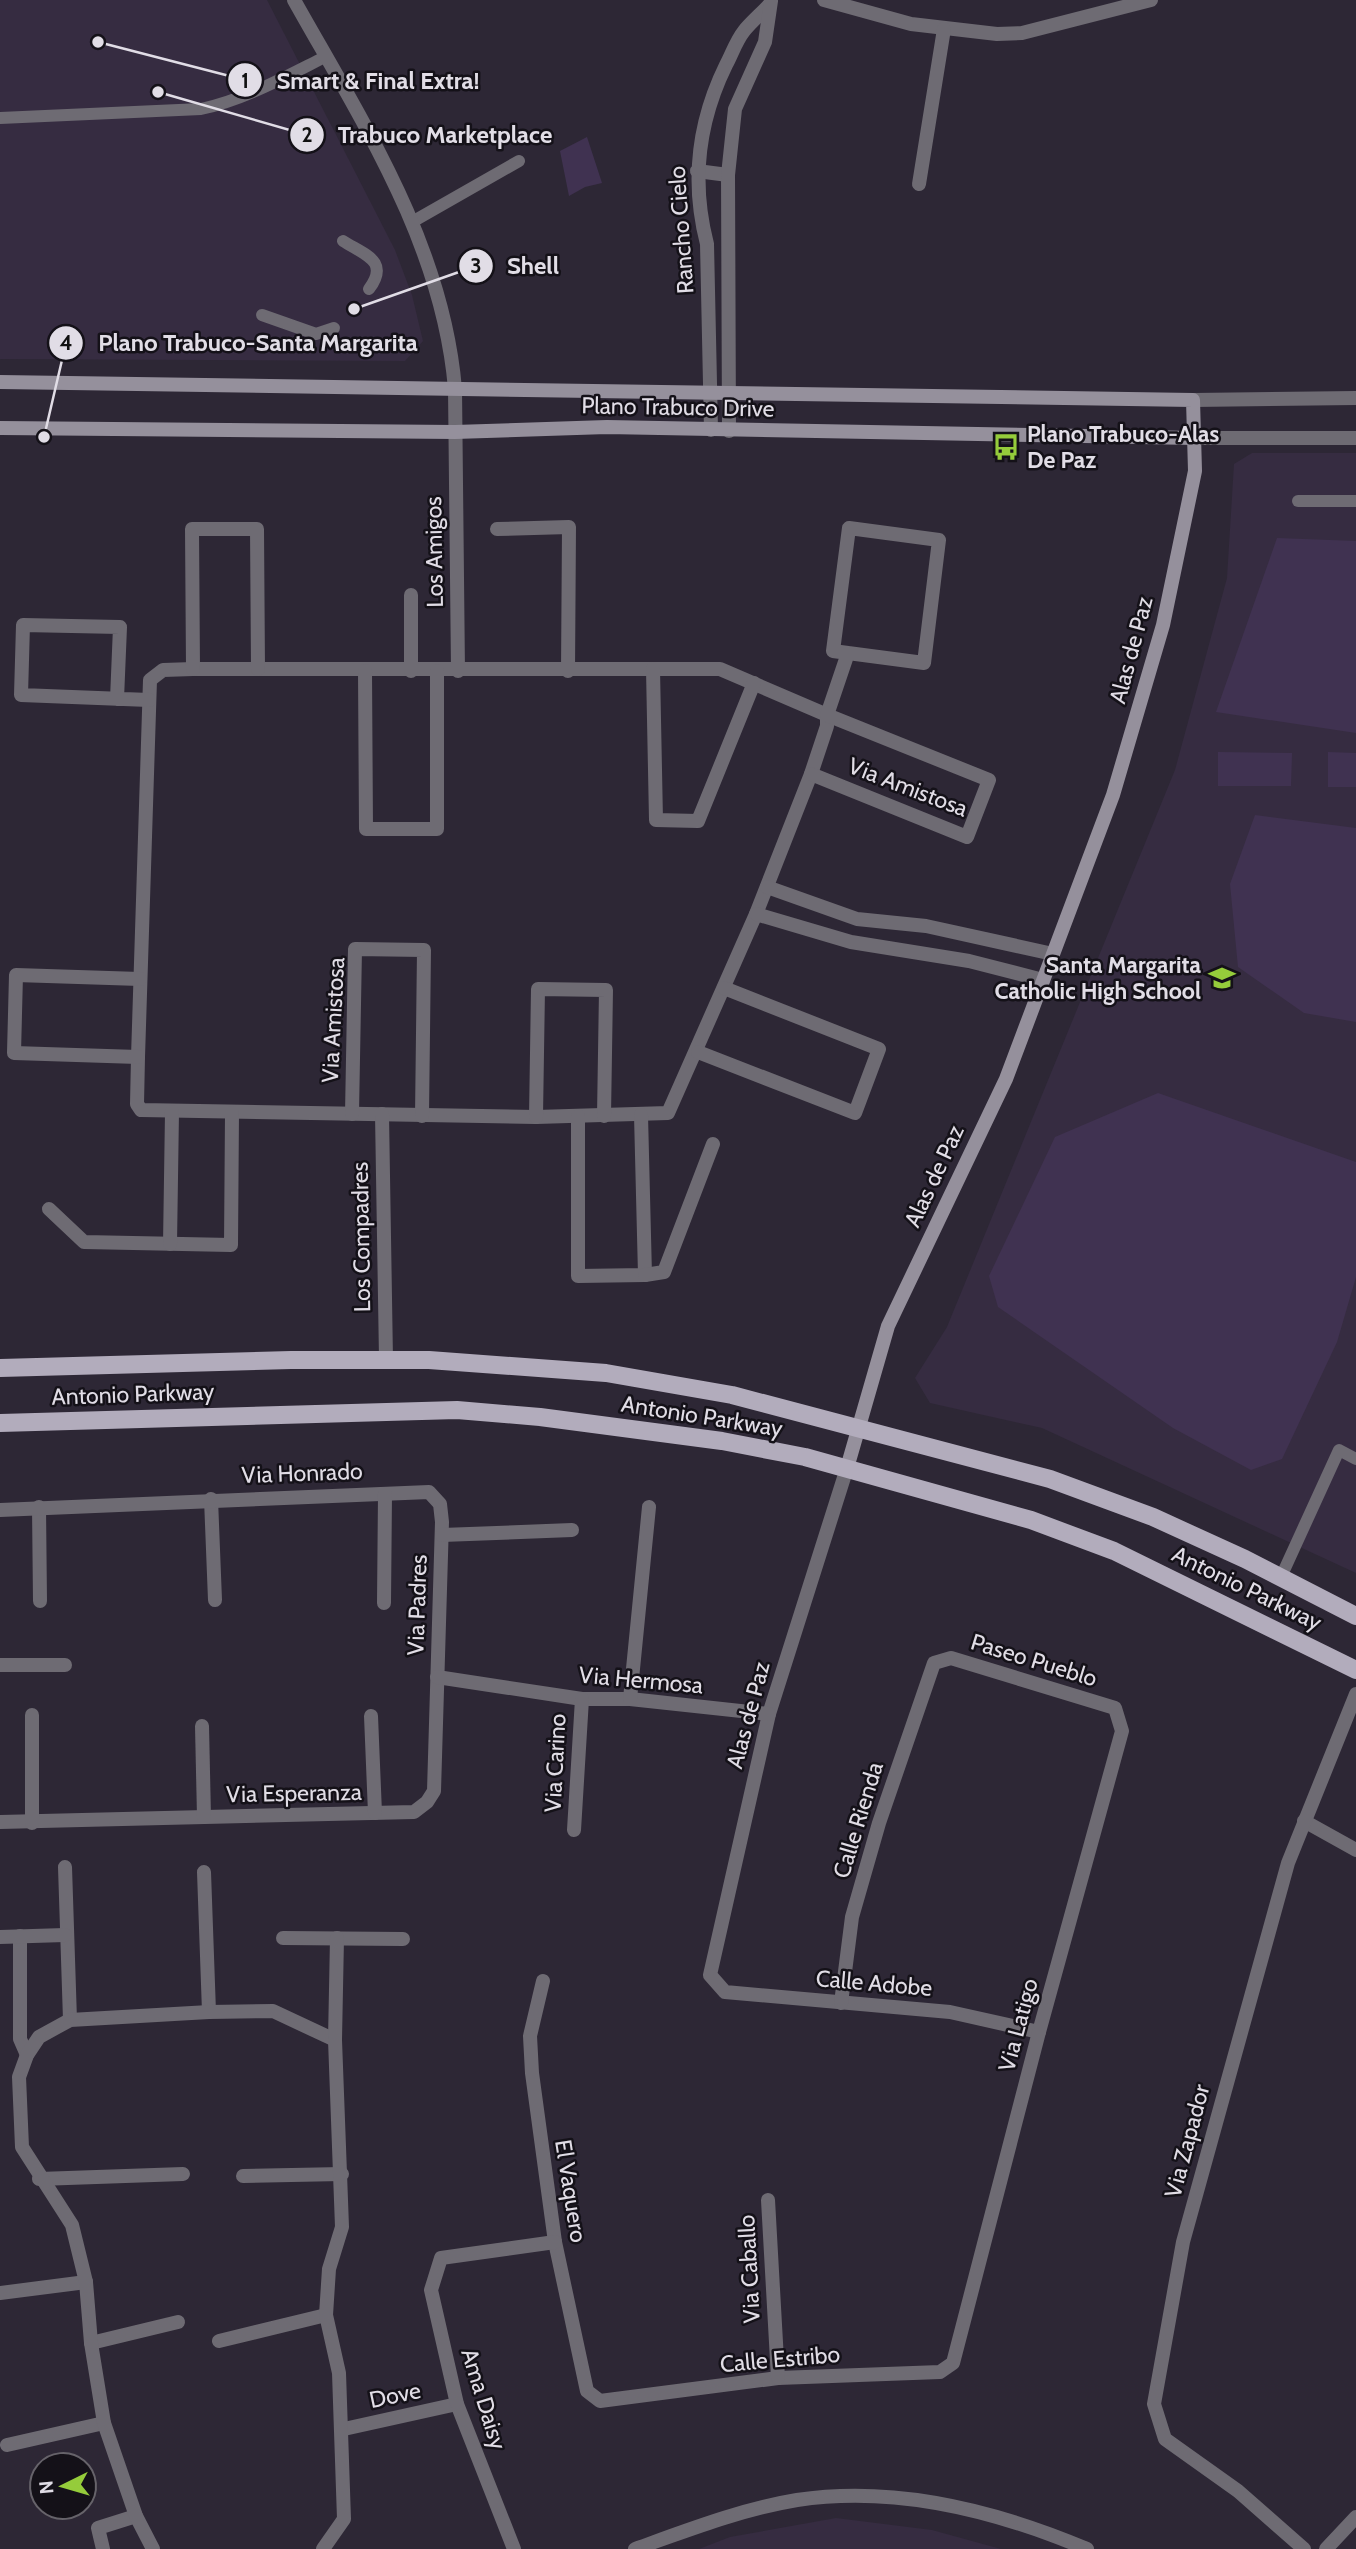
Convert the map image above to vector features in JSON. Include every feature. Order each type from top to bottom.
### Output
[{"type":"main road","name":"Plano Trabuco Drive","points":[[0,382],[455,389],[710,389],[1194,400]]},
{"type":"main road","name":"Alas de Paz","points":[[847,1468],[888,1326],[1006,1079],[1114,795],[1163,625],[1195,471],[1194,400]]},
{"type":"main road","name":"Plano Trabuco Drive","points":[[0,428],[455,432],[607,427],[1194,438]]},
{"type":"main road","name":"Antonio Parkway","points":[[0,1368],[386,1359],[606,1373],[732,1395],[858,1426],[1050,1479],[1153,1517],[1281,1577],[1356,1616]]},
{"type":"main road","name":"Antonio Parkway","points":[[0,1423],[457,1410],[540,1417],[708,1439],[847,1468],[979,1504],[1114,1551],[1356,1670]]},
{"type":"street","name":"Los Amigos","points":[[294,0],[377,148],[412,222],[441,300],[452,353],[455,389],[458,671]]},
{"type":"street","points":[[824,0],[911,24],[944,29],[1022,33],[1151,0]]},
{"type":"street","name":"Rancho Cielo","points":[[710,430],[707,244],[701,219],[697,171],[709,107],[743,32],[771,2]]},
{"type":"street","name":"Rancho Cielo","points":[[729,431],[728,175],[735,110],[765,42],[771,2]]},
{"type":"street","points":[[919,184],[944,29]]},
{"type":"street","points":[[709,107],[735,110]]},
{"type":"street","points":[[697,171],[728,175]]},
{"type":"street","name":"Plano Trabuco Drive","points":[[1194,400],[1356,398]]},
{"type":"street","name":"Plano Trabuco Drive","points":[[1194,438],[1356,438]]},
{"type":"street","points":[[497,529],[569,527],[568,671]]},
{"type":"street","points":[[849,528],[939,540],[924,663],[848,653],[833,651],[849,528]]},
{"type":"street","points":[[192,669],[192,529],[257,529],[258,669]]},
{"type":"street","points":[[411,595],[411,671]]},
{"type":"street","points":[[117,699],[120,627],[23,625],[21,695],[117,699],[149,700]]},
{"type":"street","name":"Via Amistosa","points":[[811,774],[967,837],[989,780],[827,715],[720,669],[163,670],[150,680],[138,1104],[141,1110],[172,1112],[536,1117],[668,1113],[698,1052],[811,774],[827,715],[848,653]]},
{"type":"street","points":[[653,669],[656,820],[698,821],[754,683]]},
{"type":"street","points":[[365,671],[366,829],[438,829],[437,671]]},
{"type":"street","points":[[766,887],[857,919],[950,930],[1053,954]]},
{"type":"street","points":[[756,914],[852,942],[969,961],[1044,980]]},
{"type":"street","name":"Via Amistosa","points":[[352,1114],[355,949],[424,950],[422,1116]]},
{"type":"street","points":[[138,1057],[14,1053],[16,975],[140,979]]},
{"type":"street","points":[[698,1052],[855,1113],[879,1049],[723,988]]},
{"type":"street","points":[[536,1117],[538,989],[606,990],[604,1116]]},
{"type":"street","points":[[170,1244],[172,1112]]},
{"type":"street","points":[[49,1209],[84,1242],[231,1245],[232,1113]]},
{"type":"street","name":"Los Compadres","points":[[382,1114],[386,1359]]},
{"type":"street","points":[[641,1115],[645,1275]]},
{"type":"street","points":[[578,1116],[578,1276],[645,1275],[664,1272],[713,1144]]},
{"type":"street","name":"Alas de Paz","points":[[710,1975],[769,1714],[847,1468]]},
{"type":"street","name":"Via Honrado","points":[[0,1510],[211,1499],[429,1492],[440,1504],[442,1535]]},
{"type":"street","points":[[384,1603],[385,1494]]},
{"type":"street","points":[[211,1499],[215,1600]]},
{"type":"street","points":[[39,1507],[40,1601]]},
{"type":"street","points":[[630,1699],[649,1507]]},
{"type":"street","points":[[442,1535],[572,1530]]},
{"type":"street","name":"Via Padres","points":[[437,1677],[442,1535]]},
{"type":"street","name":"Paseo Pueblo","points":[[940,1659],[951,1658],[1115,1708]]},
{"type":"street","name":"Calle Rienda","points":[[841,2003],[855,1905],[929,1671],[940,1659]]},
{"type":"street","points":[[0,1665],[65,1665]]},
{"type":"street","name":"Via Hermosa","points":[[437,1677],[582,1699],[630,1699],[769,1714]]},
{"type":"street","name":"Via Esperanza","points":[[0,1822],[414,1812],[427,1802],[434,1791],[437,1677]]},
{"type":"street","name":"Via Zapador","points":[[1304,2549],[1238,2491],[1165,2439],[1154,2404],[1183,2242],[1288,1863],[1356,1694]]},
{"type":"street","name":"Via Carino","points":[[574,1830],[582,1699]]},
{"type":"street","name":"Via Latigo","points":[[957,2356],[1039,2032],[1122,1731],[1115,1708]]},
{"type":"street","points":[[32,1715],[32,1823]]},
{"type":"street","points":[[371,1716],[375,1813]]},
{"type":"street","points":[[202,1726],[204,1817]]},
{"type":"street","points":[[1304,1821],[1356,1850]]},
{"type":"street","points":[[65,1867],[65,1935],[70,2020]]},
{"type":"street","points":[[204,1872],[209,2012]]},
{"type":"street","points":[[0,1937],[65,1935]]},
{"type":"street","points":[[20,1936],[20,2039],[27,2055]]},
{"type":"street","points":[[283,1938],[403,1939]]},
{"type":"street","points":[[323,2549],[344,2519],[344,2429],[339,2373],[326,2315],[329,2269],[342,2227],[335,2040],[337,1938]]},
{"type":"street","name":"Calle Adobe","points":[[710,1975],[725,1992],[950,2012],[1039,2032]]},
{"type":"street","name":"El Vaquero","points":[[543,1981],[530,2036],[555,2242],[587,2391],[600,2401]]},
{"type":"street","points":[[153,2549],[136,2516],[104,2423],[91,2343],[86,2282],[72,2225],[40,2179],[22,2147],[19,2077],[27,2055],[39,2037],[70,2020],[273,2011],[335,2040]]},
{"type":"street","points":[[40,2179],[183,2174]]},
{"type":"street","points":[[243,2176],[342,2174]]},
{"type":"street","name":"Via Caballo","points":[[768,2200],[778,2378]]},
{"type":"street","name":"Ama Daisy","points":[[514,2549],[457,2404],[431,2290],[441,2258],[555,2242]]},
{"type":"street","points":[[0,2293],[86,2282]]},
{"type":"street","points":[[219,2341],[326,2315]]},
{"type":"street","points":[[91,2343],[178,2322]]},
{"type":"street","name":"Calle Estribo","points":[[600,2401],[778,2378],[940,2372],[948,2369],[957,2356]]},
{"type":"street","name":"Dove","points":[[344,2429],[457,2404]]},
{"type":"street","points":[[7,2445],[104,2423]]},
{"type":"street","points":[[635,2549],[758,2508],[838,2497],[905,2499],[978,2510],[1033,2526],[1087,2549]]},
{"type":"street","points":[[103,2549],[98,2528],[136,2516]]},
{"type":"street","points":[[1326,2549],[1356,2517]]},
{"type":"lane","points":[[0,118],[201,110],[279,80],[325,57]]},
{"type":"lane","points":[[412,222],[519,162]]},
{"type":"lane","points":[[343,241],[374,260],[377,278],[369,289]]},
{"type":"lane","points":[[262,315],[316,334],[334,328]]},
{"type":"lane","points":[[1298,501],[1356,501]]},
{"type":"lane","points":[[1281,1577],[1339,1450],[1356,1459]]},
{"type":"shaded area","points":[[0,0],[267,0],[395,250],[412,295],[423,341],[405,361],[0,359]]},
{"type":"shaded area","points":[[587,137],[602,183],[585,187],[569,196],[560,151]]},
{"type":"shaded area","name":"Santa Margarita Catholic High School","points":[[1252,453],[1356,453],[1356,1573],[1042,1428],[930,1403],[915,1378],[947,1327],[1175,770],[1227,578],[1234,464]]},
{"type":"shaded area","points":[[1277,538],[1356,541],[1356,733],[1216,712]]},
{"type":"shaded area","points":[[1218,752],[1292,753],[1291,786],[1218,786]]},
{"type":"shaded area","points":[[1328,752],[1356,753],[1356,787],[1328,787]]},
{"type":"shaded area","points":[[1255,815],[1356,828],[1356,1022],[1304,1013],[1238,967],[1230,884]]},
{"type":"shaded area","points":[[1158,1093],[1356,1162],[1356,1277],[1337,1342],[1282,1459],[1251,1470],[1173,1428],[998,1307],[989,1276],[1055,1137]]},
{"type":"shaded area","points":[[836,2518],[932,2530],[1001,2549],[699,2549],[730,2537]]},
{"type":"place","name":"Smart & Final Extra!","points":[[98,42]]},
{"type":"place","name":"Trabuco Marketplace","points":[[158,92]]},
{"type":"place","name":"Shell","points":[[354,309]]},
{"type":"place","name":"Plano Trabuco-Santa Margarita","points":[[44,437]]},
{"type":"place","name":"Plano Trabuco-Alas De Paz","points":[[1006,447]]},
{"type":"place","name":"Santa Margarita Catholic High School","points":[[1222,978]]}]
